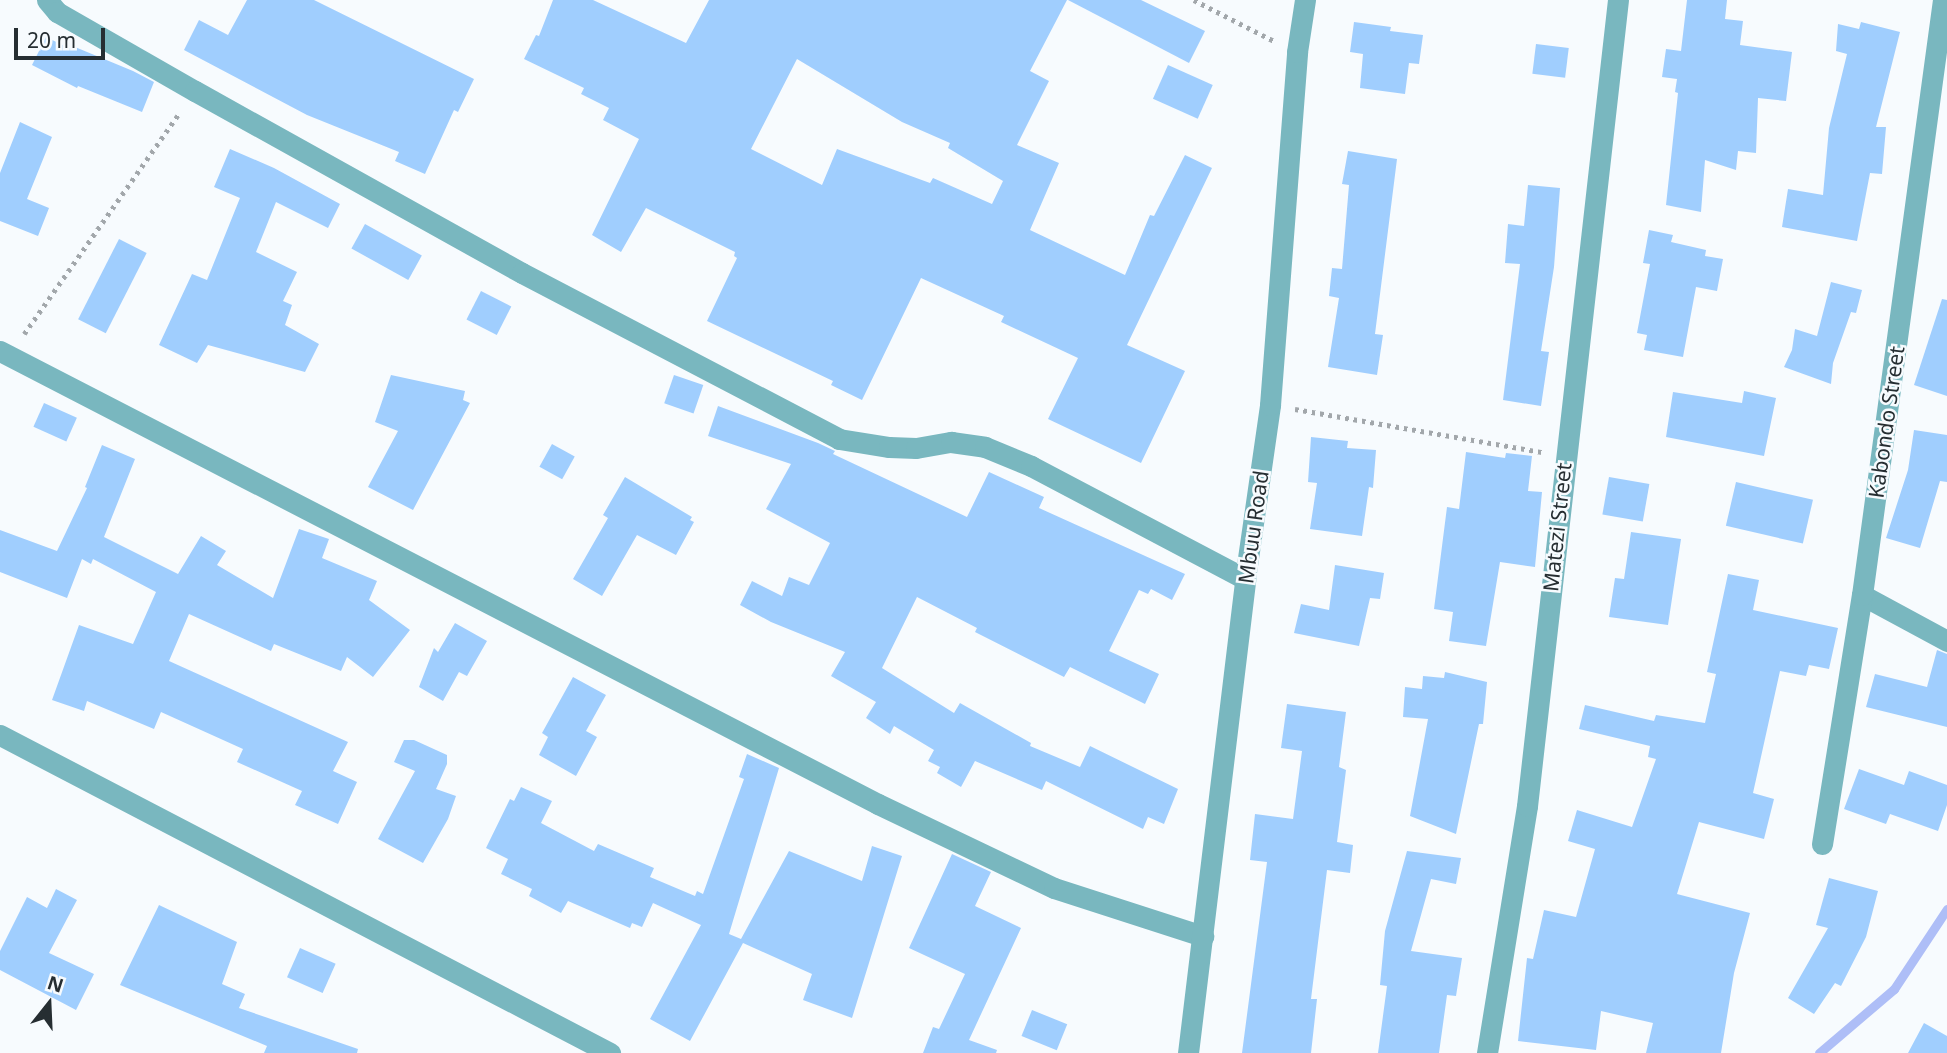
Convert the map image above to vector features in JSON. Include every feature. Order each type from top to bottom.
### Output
[{"type":"street","points":[[47,0],[57,12],[522,273],[839,439],[889,447],[916,448],[951,442],[985,447],[1031,466],[1245,579]]},
{"type":"street","name":"Mbuu Road","points":[[1188,1053],[1245,579],[1270,405],[1297,52],[1305,0]]},
{"type":"street","name":"Matezi Street","points":[[1487,1053],[1527,806],[1618,0]]},
{"type":"street","name":"Kabondo Street","points":[[1822,844],[1862,595],[1943,0]]},
{"type":"street","points":[[5,353],[878,804],[1054,888],[1203,936]]},
{"type":"street","points":[[1862,595],[1947,641]]},
{"type":"street","points":[[0,735],[610,1053]]},
{"type":"path","points":[[1194,0],[1297,52]]},
{"type":"path","points":[[5,353],[195,91]]},
{"type":"path","points":[[1270,405],[1565,456]]},
{"type":"building","points":[[247,0],[314,0],[474,79],[458,112],[454,110],[425,174],[395,161],[399,152],[307,115],[184,50],[199,20],[228,35]]},
{"type":"building","points":[[553,0],[593,0],[686,43],[709,0],[1067,0],[1030,71],[1049,81],[1017,145],[1059,163],[1030,230],[1125,275],[1150,215],[1154,216],[1185,155],[1212,168],[1127,345],[1185,371],[1141,463],[1048,419],[1078,358],[1001,322],[1004,316],[921,278],[862,400],[831,385],[833,381],[707,321],[737,258],[734,256],[735,252],[646,208],[621,252],[592,235],[639,139],[603,120],[609,108],[581,94],[584,88],[524,59],[536,35],[539,36]],"holes":[[[797,59],[902,122],[950,143],[948,148],[1003,181],[992,204],[933,178],[930,183],[837,149],[822,185],[751,149]]]},
{"type":"building","points":[[1068,0],[1141,0],[1205,31],[1189,63]]},
{"type":"building","points":[[1687,0],[1727,0],[1725,19],[1743,21],[1740,45],[1792,52],[1786,101],[1758,98],[1756,153],[1738,151],[1736,170],[1705,160],[1701,212],[1666,205],[1678,93],[1675,92],[1677,79],[1662,77],[1666,49],[1681,51]]},
{"type":"building","points":[[1354,22],[1391,27],[1390,31],[1423,35],[1419,64],[1409,63],[1405,94],[1360,88],[1363,54],[1350,52]]},
{"type":"building","points":[[1861,22],[1900,32],[1876,127],[1886,127],[1882,174],[1870,173],[1857,241],[1782,227],[1788,189],[1823,195],[1829,128],[1847,54],[1836,51],[1838,24],[1859,29]]},
{"type":"building","points":[[46,37],[154,82],[142,112],[78,86],[77,88],[32,65]]},
{"type":"building","points":[[1536,44],[1569,48],[1565,78],[1532,74]]},
{"type":"building","points":[[1168,65],[1213,85],[1198,119],[1153,99]]},
{"type":"building","points":[[20,122],[52,137],[27,199],[49,208],[38,236],[0,221],[0,173]]},
{"type":"building","points":[[230,149],[274,168],[340,204],[328,228],[276,202],[256,252],[297,272],[283,301],[292,305],[285,325],[319,344],[305,372],[208,345],[197,363],[159,345],[192,274],[207,280],[240,198],[214,187]]},
{"type":"building","points":[[1348,151],[1397,159],[1375,334],[1383,335],[1377,375],[1328,367],[1339,298],[1329,296],[1332,268],[1342,269],[1349,185],[1342,184]]},
{"type":"building","points":[[1528,185],[1560,188],[1554,267],[1541,351],[1549,352],[1541,406],[1503,400],[1520,264],[1505,263],[1508,224],[1524,226]]},
{"type":"building","points":[[365,224],[422,256],[408,280],[351,248]]},
{"type":"building","points":[[1649,230],[1673,235],[1671,242],[1706,250],[1705,256],[1723,259],[1717,291],[1696,287],[1683,357],[1644,350],[1647,335],[1637,333],[1650,264],[1643,263]]},
{"type":"building","points":[[119,239],[147,253],[106,333],[78,319]]},
{"type":"building","points":[[1831,282],[1862,290],[1856,313],[1851,312],[1833,363],[1831,384],[1784,367],[1792,350],[1795,329],[1817,336]]},
{"type":"building","points":[[481,291],[511,306],[497,335],[466,320]]},
{"type":"building","points":[[1942,299],[1947,300],[1947,396],[1914,385]]},
{"type":"building","points":[[391,375],[465,391],[463,400],[470,403],[413,510],[368,487],[398,431],[375,422]]},
{"type":"building","points":[[674,375],[703,385],[694,413],[664,403]]},
{"type":"building","points":[[1744,391],[1776,398],[1764,456],[1666,437],[1673,392],[1742,403]]},
{"type":"building","points":[[44,403],[77,418],[66,441],[33,427]]},
{"type":"building","points":[[718,406],[818,443],[835,451],[833,454],[967,517],[989,472],[1044,497],[1039,508],[1185,574],[1172,600],[1151,589],[1148,594],[1139,590],[1109,651],[1159,674],[1145,704],[1070,667],[1064,677],[975,632],[977,628],[917,597],[882,668],[954,713],[960,703],[1031,743],[1030,746],[1080,767],[1090,746],[1178,789],[1164,824],[1148,817],[1143,829],[1046,781],[1042,790],[975,761],[961,787],[937,773],[940,767],[928,761],[934,750],[894,726],[890,734],[866,718],[876,702],[831,676],[845,652],[771,622],[740,605],[752,581],[782,596],[789,577],[809,585],[830,543],[766,509],[791,464],[708,436]]},
{"type":"building","points":[[1914,430],[1947,435],[1947,482],[1940,481],[1920,548],[1886,538],[1908,470]]},
{"type":"building","points":[[1311,437],[1348,441],[1347,448],[1376,450],[1373,488],[1369,487],[1362,536],[1310,529],[1317,483],[1308,482]]},
{"type":"building","points":[[552,444],[575,457],[562,479],[539,467]]},
{"type":"building","points":[[102,445],[135,459],[104,537],[178,574],[201,536],[226,551],[217,565],[273,598],[299,529],[329,539],[322,558],[377,581],[369,600],[410,630],[373,677],[347,657],[341,671],[274,644],[271,651],[189,614],[169,661],[348,742],[333,771],[357,782],[338,824],[295,805],[302,791],[237,762],[243,749],[161,712],[154,729],[87,701],[84,711],[52,700],[79,625],[133,644],[156,592],[93,559],[91,564],[82,559],[67,598],[0,572],[0,530],[57,551],[87,488],[85,487]]},
{"type":"building","points":[[1466,452],[1505,458],[1506,453],[1532,456],[1528,491],[1542,492],[1535,567],[1500,562],[1486,646],[1449,641],[1453,612],[1434,609],[1447,507],[1459,509]]},
{"type":"building","points":[[625,477],[692,517],[690,520],[694,522],[676,555],[637,535],[602,596],[573,579],[608,518],[603,515]]},
{"type":"building","points":[[1609,477],[1649,484],[1643,522],[1602,514]]},
{"type":"building","points":[[1736,482],[1813,500],[1803,544],[1726,526]]},
{"type":"building","points":[[1631,532],[1681,539],[1668,625],[1609,617],[1615,578],[1624,579]]},
{"type":"building","points":[[1335,565],[1384,573],[1380,599],[1370,598],[1359,646],[1294,633],[1301,604],[1329,610]]},
{"type":"building","points":[[1728,574],[1759,580],[1753,610],[1838,628],[1829,669],[1809,665],[1806,676],[1780,671],[1753,793],[1774,799],[1764,839],[1699,822],[1677,894],[1750,913],[1734,973],[1721,1053],[1646,1053],[1653,1023],[1601,1011],[1596,1050],[1518,1041],[1527,958],[1533,959],[1544,910],[1576,917],[1595,849],[1568,841],[1577,810],[1632,827],[1656,759],[1648,757],[1650,746],[1579,729],[1585,705],[1654,721],[1656,715],[1705,723],[1716,674],[1707,672]]},
{"type":"building","points":[[455,623],[487,641],[467,676],[459,672],[443,701],[419,687],[434,648],[438,652]]},
{"type":"building","points":[[1937,650],[1947,654],[1947,727],[1866,707],[1875,674],[1927,687]]},
{"type":"building","points":[[1445,672],[1487,682],[1483,724],[1479,724],[1456,834],[1410,816],[1428,719],[1403,717],[1405,687],[1422,689],[1423,676],[1444,678]]},
{"type":"building","points":[[573,677],[606,695],[586,731],[597,737],[576,776],[539,755],[548,737],[542,733]]},
{"type":"building","points":[[1287,704],[1346,712],[1339,767],[1346,770],[1337,842],[1353,845],[1350,873],[1327,870],[1311,999],[1317,999],[1311,1053],[1242,1053],[1267,862],[1250,860],[1255,814],[1293,819],[1302,751],[1281,748]]},
{"type":"building","points":[[404,740],[414,740],[447,755],[447,764],[436,789],[456,796],[448,819],[423,863],[378,839],[415,771],[394,762]]},
{"type":"building","points":[[747,754],[779,768],[729,934],[741,939],[789,851],[862,881],[872,846],[902,856],[852,1018],[803,1000],[812,974],[743,943],[690,1041],[650,1019],[701,925],[653,903],[642,927],[632,923],[630,928],[568,901],[561,913],[529,896],[532,889],[501,874],[508,859],[486,848],[510,799],[514,801],[521,787],[552,801],[541,823],[594,851],[598,844],[654,868],[650,877],[695,896],[697,891],[703,894],[744,779],[739,777]]},
{"type":"building","points":[[1859,769],[1904,785],[1909,771],[1947,785],[1947,805],[1938,831],[1890,814],[1886,824],[1844,809]]},
{"type":"building","points":[[1407,851],[1461,858],[1456,884],[1431,879],[1411,951],[1462,958],[1456,996],[1447,995],[1439,1053],[1378,1053],[1387,986],[1380,985],[1385,931]]},
{"type":"building","points":[[952,854],[991,872],[975,906],[1021,928],[969,1040],[997,1050],[996,1053],[923,1053],[933,1027],[939,1029],[965,974],[909,948]]},
{"type":"building","points":[[1829,878],[1878,891],[1866,937],[1841,986],[1835,983],[1814,1014],[1788,998],[1828,928],[1816,925]]},
{"type":"building","points":[[56,889],[77,900],[49,953],[94,974],[76,1010],[0,970],[0,951],[27,897],[47,908]]},
{"type":"building","points":[[159,905],[237,942],[222,984],[245,994],[239,1008],[358,1049],[357,1053],[264,1053],[267,1046],[120,985]]},
{"type":"building","points":[[300,948],[336,964],[323,993],[287,977]]},
{"type":"building","points":[[1032,1010],[1067,1024],[1057,1050],[1022,1036]]},
{"type":"building","points":[[1924,1023],[1947,1036],[1947,1053],[1908,1053]]},
{"type":"waterway","points":[[1819,1053],[1894,989],[1947,909]]}]
